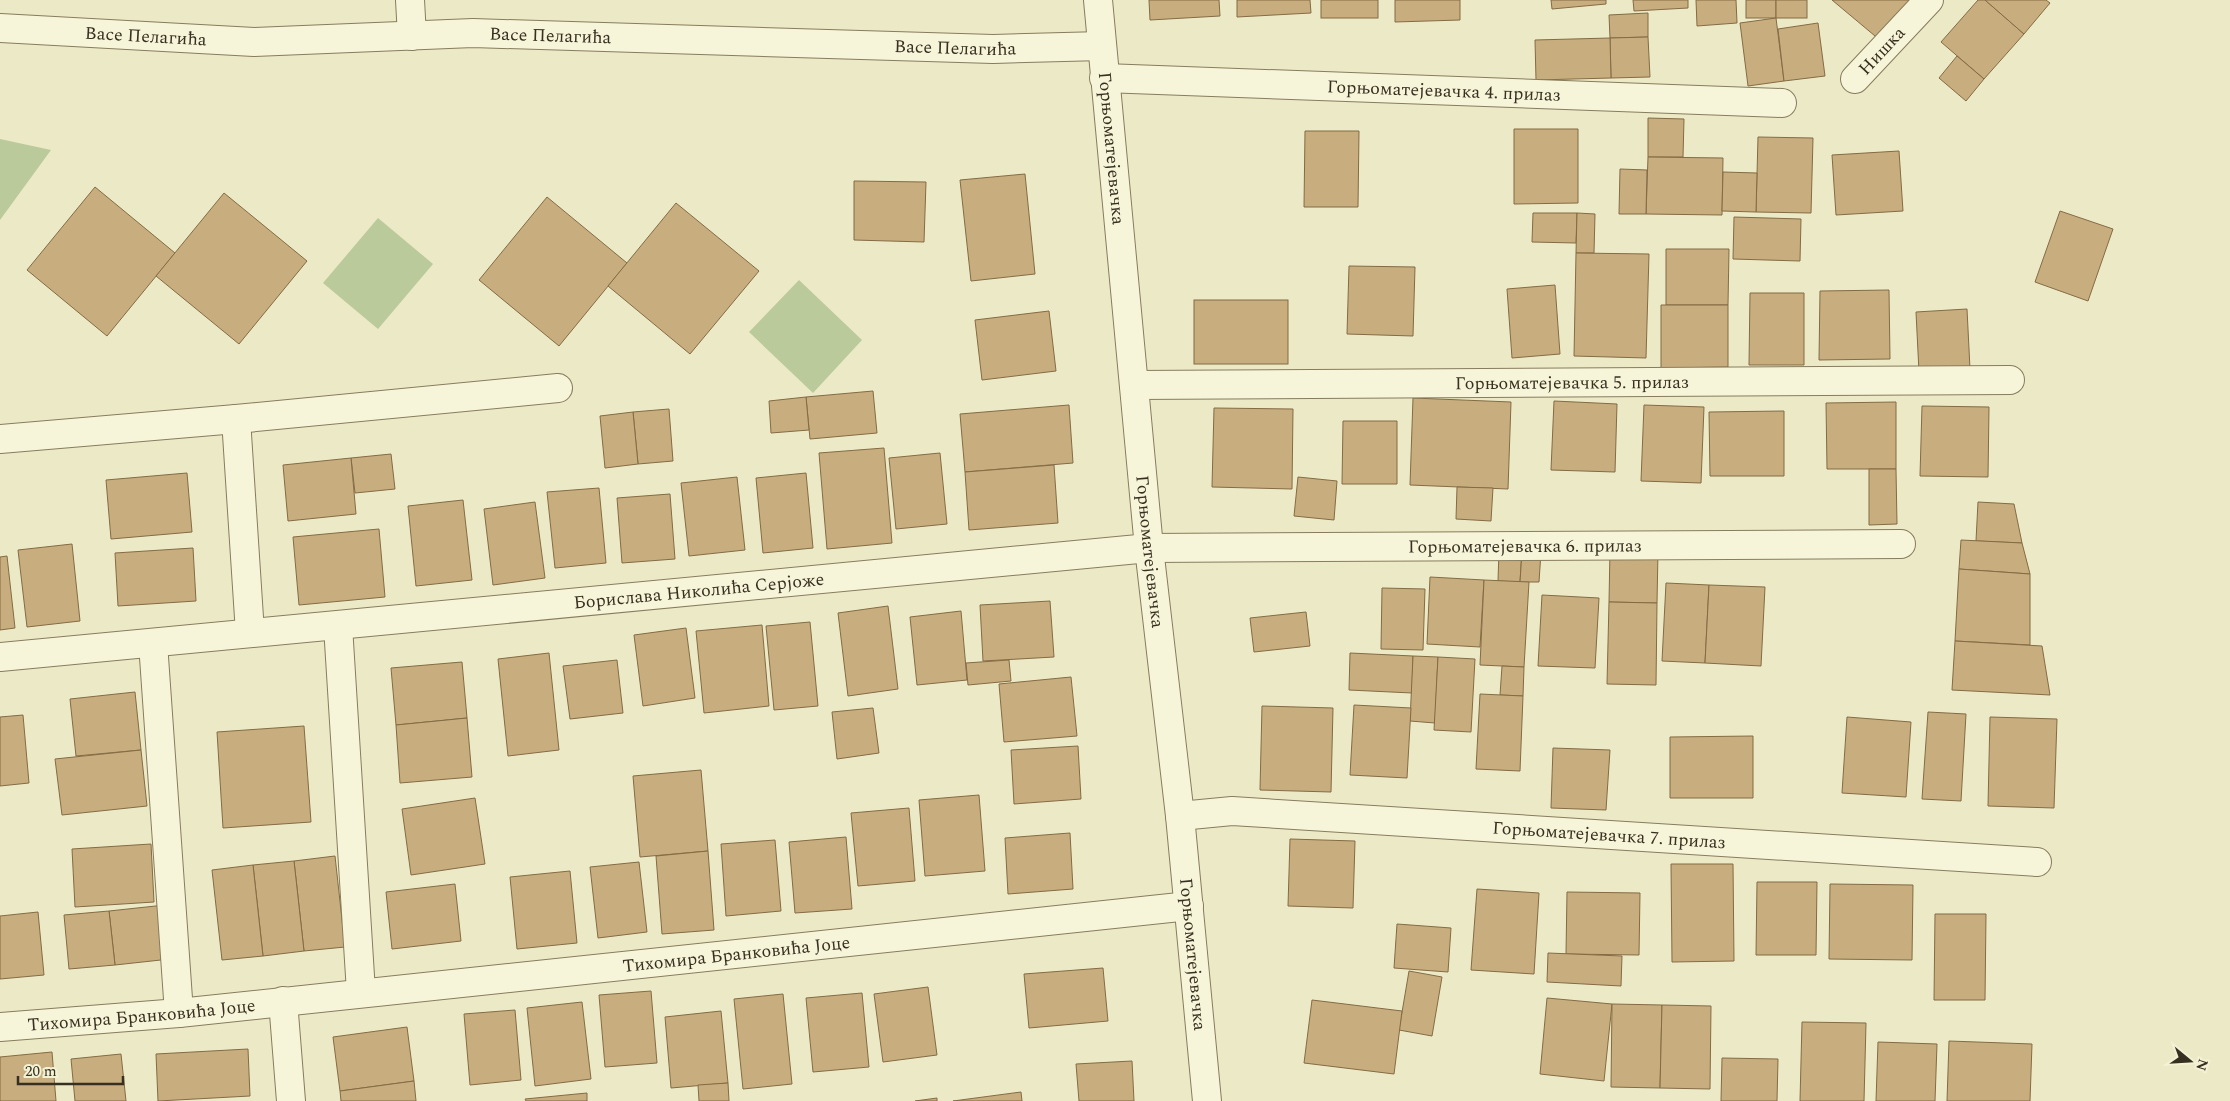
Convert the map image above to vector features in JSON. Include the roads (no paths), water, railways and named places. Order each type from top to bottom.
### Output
[{"type":"street","points":[[410,0],[412,36]]},
{"type":"street","name":"Горњоматејевачка","points":[[1098,0],[1149,548],[1180,816],[1206,1101]]},
{"type":"street","name":"Нишка","points":[[1855,78],[1929,0]]},
{"type":"street","name":"Васе Пелагића","points":[[0,28],[254,42],[474,33],[993,49],[1102,46]]},
{"type":"street","name":"Горњоматејевачка 4. прилаз","points":[[1104,78],[1782,104]]},
{"type":"street","name":"Горњоматејевачка 5. прилаз","points":[[1134,385],[2010,380]]},
{"type":"street","points":[[0,439],[236,419],[558,388]]},
{"type":"street","points":[[236,419],[250,634]]},
{"type":"street","name":"Горњоматејевачка 6. прилаз","points":[[1149,548],[1901,544]]},
{"type":"street","name":"Борислава Николића Серјоже","points":[[0,657],[1149,548]]},
{"type":"street","points":[[338,626],[361,992]]},
{"type":"street","points":[[152,643],[179,1013]]},
{"type":"street","name":"Горњоматејевачка 7. прилаз","points":[[1180,816],[1232,811],[2037,862]]},
{"type":"street","name":"Тихомира Бранковића Јоце","points":[[0,1027],[179,1013],[361,992],[1189,906]]},
{"type":"street","points":[[283,1001],[291,1101]]}]
